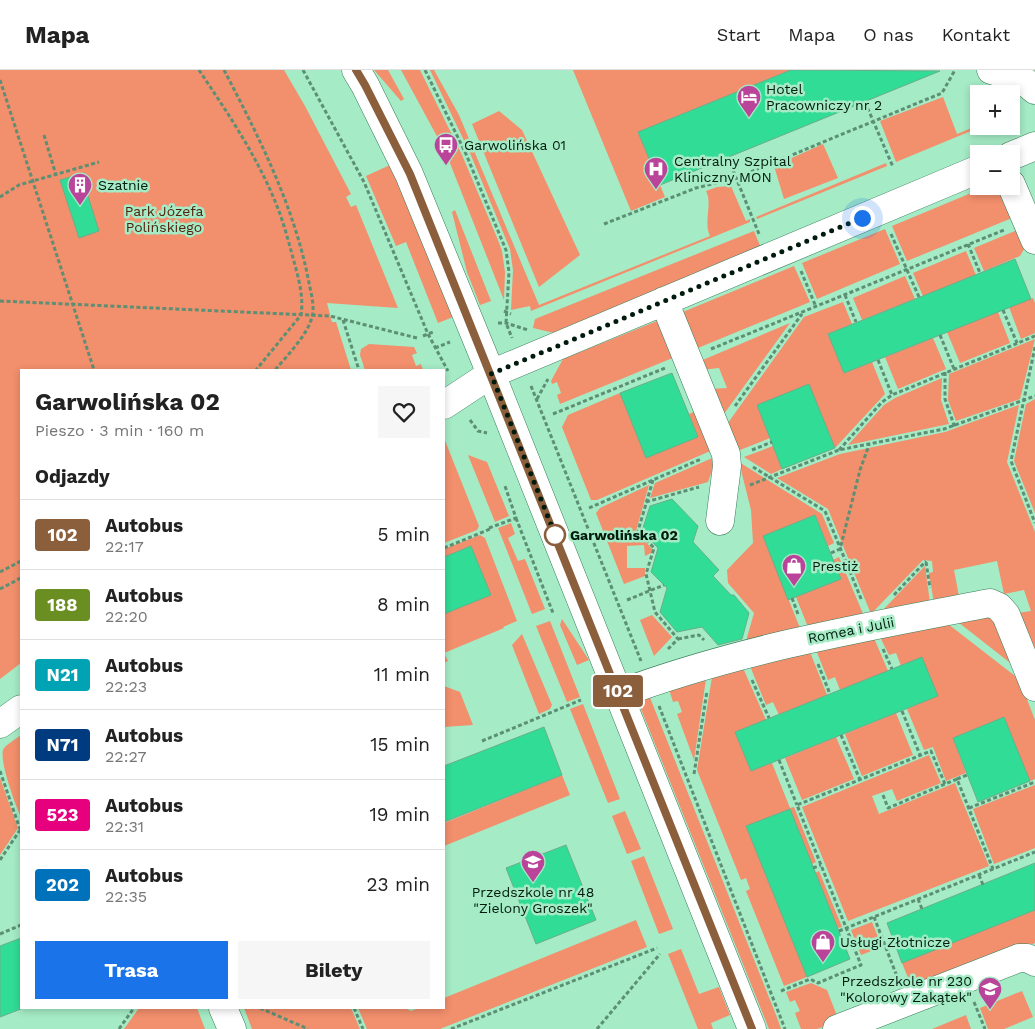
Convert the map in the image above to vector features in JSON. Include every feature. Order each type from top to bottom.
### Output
[{"type":"street","points":[[356,70],[410,174],[752,1029]]},
{"type":"street","points":[[991,70],[1023,80],[1035,90]]},
{"type":"street","points":[[1020,152],[1035,146]]},
{"type":"street","points":[[452,400],[491,374],[970,173]]},
{"type":"street","points":[[1016,195],[1035,240]]},
{"type":"street","points":[[664,301],[726,454],[727,466],[720,521]]},
{"type":"street","name":"Romea i Julii","points":[[619,694],[650,682],[741,655],[808,638],[990,603],[999,606],[1006,615],[1035,687]]},
{"type":"street","points":[[0,724],[20,709]]},
{"type":"street","points":[[837,1029],[1020,958],[1027,958],[1035,962]]},
{"type":"street","points":[[223,1009],[232,1029]]},
{"type":"path","points":[[199,70],[250,151],[276,206],[287,238],[300,290],[301,315],[257,369]]},
{"type":"path","points":[[224,70],[260,143],[292,221],[306,271],[313,315],[309,326],[276,369]]},
{"type":"path","points":[[303,70],[364,182],[426,335],[452,377],[452,400],[478,431],[491,433],[541,413]]},
{"type":"path","points":[[425,70],[466,154],[506,250],[509,272],[505,312],[506,323],[650,682],[672,744],[786,1029]]},
{"type":"path","points":[[604,224],[696,188],[736,178],[942,92],[955,70]]},
{"type":"path","points":[[0,80],[94,369]]},
{"type":"path","points":[[865,102],[893,167]]},
{"type":"path","points":[[44,135],[56,175]]},
{"type":"path","points":[[728,158],[752,218]]},
{"type":"path","points":[[0,197],[19,185],[99,162]]},
{"type":"path","points":[[704,352],[845,296],[1012,226]]},
{"type":"path","points":[[888,228],[919,298]]},
{"type":"path","points":[[968,244],[980,273]]},
{"type":"path","points":[[798,264],[816,307]]},
{"type":"path","points":[[845,296],[856,322]]},
{"type":"path","points":[[0,301],[330,316],[417,338]]},
{"type":"path","points":[[1004,310],[1017,343]]},
{"type":"path","points":[[505,312],[511,314]]},
{"type":"path","points":[[734,407],[802,313]]},
{"type":"path","points":[[342,319],[359,369]]},
{"type":"path","points":[[521,325],[523,333]]},
{"type":"path","points":[[426,335],[433,332]]},
{"type":"path","points":[[940,335],[954,369]]},
{"type":"path","points":[[838,450],[882,402],[892,395],[1035,336]]},
{"type":"path","points":[[1035,347],[1011,462],[1035,523]]},
{"type":"path","points":[[878,360],[892,395]]},
{"type":"path","points":[[553,414],[672,365]]},
{"type":"path","points":[[945,372],[945,399],[954,427]]},
{"type":"path","points":[[542,380],[546,391]]},
{"type":"path","points":[[746,487],[838,450],[954,427],[1035,396]]},
{"type":"path","points":[[840,549],[860,470],[869,445]]},
{"type":"path","points":[[589,508],[702,459]]},
{"type":"path","points":[[749,465],[825,511],[865,609]]},
{"type":"path","points":[[653,480],[638,531],[654,548],[646,574],[655,612],[678,639],[665,652]]},
{"type":"path","points":[[504,482],[553,614]]},
{"type":"path","points":[[646,502],[707,485]]},
{"type":"path","points":[[445,548],[516,518]]},
{"type":"path","points":[[830,553],[840,549]]},
{"type":"path","points":[[893,596],[926,561],[931,597]]},
{"type":"path","points":[[0,572],[20,562]]},
{"type":"path","points":[[0,589],[20,579]]},
{"type":"path","points":[[627,600],[664,585]]},
{"type":"path","points":[[881,646],[892,669]]},
{"type":"path","points":[[816,660],[830,694]]},
{"type":"path","points":[[750,676],[769,718]]},
{"type":"path","points":[[694,774],[707,688]]},
{"type":"path","points":[[482,740],[581,700]]},
{"type":"path","points":[[902,711],[920,755]]},
{"type":"path","points":[[841,735],[860,780]]},
{"type":"path","points":[[797,805],[931,751],[945,784]]},
{"type":"path","points":[[779,760],[861,965],[818,983],[810,979],[781,991]]},
{"type":"path","points":[[0,771],[20,825]]},
{"type":"path","points":[[883,794],[888,808],[967,775]]},
{"type":"path","points":[[957,779],[993,869]]},
{"type":"path","points":[[969,808],[1035,782]]},
{"type":"path","points":[[0,860],[20,830]]},
{"type":"path","points":[[839,931],[1035,852]]},
{"type":"path","points":[[813,868],[821,865]]},
{"type":"path","points":[[979,875],[982,885]]},
{"type":"path","points":[[918,899],[922,909]]},
{"type":"path","points":[[874,917],[899,980]]},
{"type":"path","points":[[0,934],[20,926]]},
{"type":"path","points":[[451,1029],[657,948]]},
{"type":"path","points":[[597,1029],[660,954]]},
{"type":"path","points":[[973,998],[985,1029]]},
{"type":"path","points":[[119,1029],[133,1009]]},
{"type":"path","points":[[262,1009],[308,1029]]},
{"type":"path","points":[[354,1009],[363,1029]]},
{"type":"green space","name":"Park Józefa Polińskiego","points":[[0,70],[284,70],[351,194],[346,197],[351,207],[356,205],[398,308],[327,303],[332,322],[336,322],[351,369],[20,369],[20,664],[0,679]]},
{"type":"green space","points":[[374,70],[388,70],[404,99],[401,101]]},
{"type":"green space","points":[[401,70],[420,70],[462,155],[502,251],[505,272],[504,300],[446,153]]},
{"type":"green space","points":[[430,70],[434,70],[459,115],[539,305],[710,236],[707,225],[709,202],[706,191],[717,187],[731,186],[746,221],[750,219],[750,222],[531,311],[530,306],[511,310],[513,270],[510,249],[470,153]]},
{"type":"green space","points":[[573,70],[791,70],[638,132],[665,197],[631,211]]},
{"type":"green space","points":[[943,97],[957,134],[970,129],[970,131],[896,162],[880,121]]},
{"type":"green space","points":[[499,111],[522,130],[580,255],[539,287],[472,124]]},
{"type":"green space","points":[[823,144],[838,178],[784,199],[774,166]]},
{"type":"green space","points":[[886,163],[887,166],[757,219],[756,217]]},
{"type":"green space","points":[[390,165],[453,317],[438,323],[406,242],[396,246],[366,176]]},
{"type":"green space","points":[[970,194],[1009,195],[1017,216],[907,261],[892,226]]},
{"type":"green space","points":[[455,210],[491,301],[480,305],[467,272],[452,212]]},
{"type":"green space","points":[[885,229],[900,264],[817,299],[802,263]]},
{"type":"green space","points":[[1020,229],[1027,244],[1020,256],[984,271],[974,248]]},
{"type":"green space","points":[[754,231],[761,248],[554,333],[533,328],[535,319]]},
{"type":"green space","points":[[966,251],[976,275],[923,296],[913,273]]},
{"type":"green space","points":[[794,266],[810,302],[693,350],[678,314]]},
{"type":"green space","points":[[905,276],[915,299],[862,320],[853,298]]},
{"type":"green space","points":[[1033,298],[1035,303],[1035,333],[1021,339],[1009,307]]},
{"type":"green space","points":[[843,302],[852,324],[828,334],[844,373],[872,362],[885,394],[835,448],[809,385],[757,405],[770,438],[735,452],[725,427],[804,317]]},
{"type":"green space","points":[[998,312],[1010,343],[960,363],[947,332]]},
{"type":"green space","points":[[662,319],[680,355],[560,404],[557,395],[561,393],[557,382],[552,384],[551,381],[563,359]]},
{"type":"green space","points":[[790,323],[721,418],[710,389],[727,388],[719,368],[702,370],[698,362]]},
{"type":"green space","points":[[933,338],[946,369],[898,389],[885,357]]},
{"type":"green space","points":[[1035,339],[1020,399],[956,421],[948,400],[949,374]]},
{"type":"green space","points":[[369,344],[414,347],[417,353],[412,355],[416,366],[421,364],[423,369],[365,369],[360,355],[361,349]]},
{"type":"green space","points":[[942,378],[941,400],[949,424],[848,445],[884,405],[895,398]]},
{"type":"green space","points":[[620,393],[646,458],[698,437],[689,414],[699,410],[715,449],[597,500],[591,500],[562,427],[568,415]]},
{"type":"green space","points":[[1035,399],[1035,513],[1014,461],[1026,404]]},
{"type":"green space","points":[[1019,405],[1007,462],[1035,532],[1035,672],[1012,614],[1031,611],[1024,590],[1004,594],[997,561],[954,570],[960,602],[934,603],[929,573],[933,572],[932,561],[923,560],[871,614],[828,509],[777,478],[840,454],[945,432]]},
{"type":"green space","points":[[445,441],[479,526],[477,530],[445,543]]},
{"type":"green space","points":[[773,446],[782,469],[771,474],[744,457]]},
{"type":"green space","points":[[468,455],[487,462],[509,516],[495,522]]},
{"type":"green space","points":[[717,456],[708,482],[650,498],[655,483]]},
{"type":"green space","points":[[739,462],[822,514],[834,543],[828,546],[815,515],[763,536],[800,628],[746,641],[754,613],[728,583],[727,570],[753,543],[751,510]]},
{"type":"green space","points":[[649,485],[636,531],[652,549],[651,553],[645,556],[644,545],[627,546],[627,568],[645,568],[645,576],[624,584],[596,513],[600,508]]},
{"type":"green space","points":[[511,523],[515,534],[508,538],[518,561],[525,559],[545,609],[532,614],[498,528]]},
{"type":"green space","points":[[480,535],[485,538],[517,621],[445,653],[445,614],[491,595],[471,546],[445,557],[445,549]]},
{"type":"green space","points":[[839,557],[864,616],[808,627],[796,597],[841,579],[833,560]]},
{"type":"green space","points":[[925,566],[930,603],[880,613]]},
{"type":"green space","points":[[652,615],[672,637],[654,656],[640,620]]},
{"type":"green space","points":[[992,615],[1023,673],[958,622]]},
{"type":"green space","points":[[562,619],[589,660],[577,665],[560,625]]},
{"type":"green space","points":[[550,621],[580,697],[567,702],[536,626]]},
{"type":"green space","points":[[948,624],[1019,679],[1035,720],[1035,779],[1030,781],[1004,717],[953,738],[966,773],[946,781],[933,747],[924,750],[907,709],[937,696],[922,658],[901,666],[896,653],[889,655],[880,637]]},
{"type":"green space","points":[[522,634],[552,705],[550,709],[539,714],[512,645]]},
{"type":"green space","points":[[874,638],[888,671],[840,690],[835,677],[828,680],[816,650]]},
{"type":"green space","points":[[810,652],[827,695],[779,715],[773,702],[766,705],[750,666]]},
{"type":"green space","points":[[743,668],[766,720],[735,732],[751,771],[772,763],[790,808],[794,807],[816,862],[812,864],[790,809],[746,826],[807,977],[784,986],[746,891],[750,889],[746,878],[741,880],[697,770],[712,677]]},
{"type":"green space","points":[[706,679],[694,760],[677,714],[682,712],[678,701],[673,702],[669,689]]},
{"type":"green space","points":[[445,686],[460,692],[473,725],[445,727]]},
{"type":"green space","points":[[649,695],[781,1029],[769,1029],[639,704],[640,699]]},
{"type":"green space","points":[[583,704],[620,799],[608,803],[570,709]]},
{"type":"green space","points":[[896,713],[913,755],[862,776],[845,734]]},
{"type":"green space","points":[[20,736],[20,815],[8,782],[4,764],[3,750]]},
{"type":"green space","points":[[836,737],[854,779],[802,800],[785,758]]},
{"type":"green space","points":[[929,755],[941,783],[897,801],[892,789],[872,796],[879,814],[955,783],[989,866],[848,921],[802,807]]},
{"type":"green space","points":[[562,775],[570,795],[445,846],[445,823]]},
{"type":"green space","points":[[0,778],[18,828],[0,855]]},
{"type":"green space","points":[[1035,785],[1035,848],[994,864],[973,809]]},
{"type":"green space","points":[[625,811],[641,849],[627,854],[612,816]]},
{"type":"green space","points":[[644,856],[673,929],[659,934],[631,861]]},
{"type":"green space","points":[[819,871],[842,927],[838,928],[815,873]]},
{"type":"green space","points":[[1035,910],[1035,943],[914,992],[902,963]]},
{"type":"green space","points":[[636,920],[647,947],[440,1029],[367,1029],[358,1009],[407,1009],[411,1011],[416,1009],[445,1009],[445,998]]},
{"type":"green space","points":[[872,922],[882,947],[861,955],[851,930]]},
{"type":"green space","points":[[681,949],[699,994],[719,987],[730,1015],[711,1023],[713,1029],[698,1029],[668,954]]},
{"type":"green space","points":[[811,983],[827,990],[839,1021],[817,1029],[801,1029],[795,1013],[800,1011],[795,1000],[790,1002],[786,992]]},
{"type":"green space","points":[[1022,991],[1033,1017],[1004,1029],[988,1029],[980,1008]]},
{"type":"green space","points":[[138,1009],[197,1009],[205,1029],[124,1029]]},
{"type":"green space","points":[[244,1009],[351,1009],[360,1029],[252,1029]]},
{"type":"green space","points":[[966,1015],[971,1029],[932,1029]]},
{"type":"building","name":"Hotel Pracowniczy nr 2","points":[[791,70],[940,71],[660,185],[638,132]]},
{"type":"building","name":"Szatnie","points":[[81,174],[99,231],[79,238],[60,180]]},
{"type":"building","points":[[1015,259],[1031,299],[844,373],[828,334]]},
{"type":"building","points":[[672,373],[698,437],[646,458],[620,393]]},
{"type":"building","points":[[809,384],[835,448],[782,469],[757,405]]},
{"type":"building","points":[[672,499],[698,526],[693,542],[719,570],[713,576],[731,595],[734,595],[749,613],[742,639],[718,645],[702,627],[677,632],[660,612],[667,588],[651,572],[658,548],[642,531],[650,506]]},
{"type":"building","points":[[815,515],[841,579],[788,600],[763,536]]},
{"type":"building","points":[[471,546],[491,595],[445,614],[445,557]]},
{"type":"building","points":[[922,657],[938,696],[751,771],[735,732]]},
{"type":"building","points":[[1004,717],[1030,781],[978,802],[953,738]]},
{"type":"building","points":[[544,727],[562,775],[445,822],[445,766]]},
{"type":"building","points":[[790,809],[850,959],[807,977],[746,826]]},
{"type":"building","points":[[566,845],[596,920],[536,944],[506,868]]},
{"type":"building","points":[[1035,863],[1035,910],[902,963],[887,923]]},
{"type":"building","points":[[20,938],[21,1009],[0,1017],[0,946]]},
{"type":"bus line","name":"102","points":[[356,70],[410,174],[752,1029]]},
{"type":"place","name":"Hotel Pracowniczy nr 2","points":[[749,118]]},
{"type":"place","name":"Garwolińska 01","points":[[446,166]]},
{"type":"place","name":"Centralny Szpital Kliniczny MON","points":[[656,190]]},
{"type":"place","name":"Szatnie","points":[[80,206]]},
{"type":"place","name":"Garwolińska 02","points":[[555,535]]},
{"type":"place","name":"Prestiż","points":[[794,587]]},
{"type":"place","name":"Przedszkole nr 48 \"Zielony Groszek\"","points":[[533,883]]},
{"type":"place","name":"Usługi Złotnicze","points":[[823,963]]},
{"type":"place","name":"Przedszkole nr 230 \"Kolorowy Zakątek\"","points":[[990,1010]]},
{"type":"route","points":[[555,535],[558,542],[491,374],[862,218]]}]
